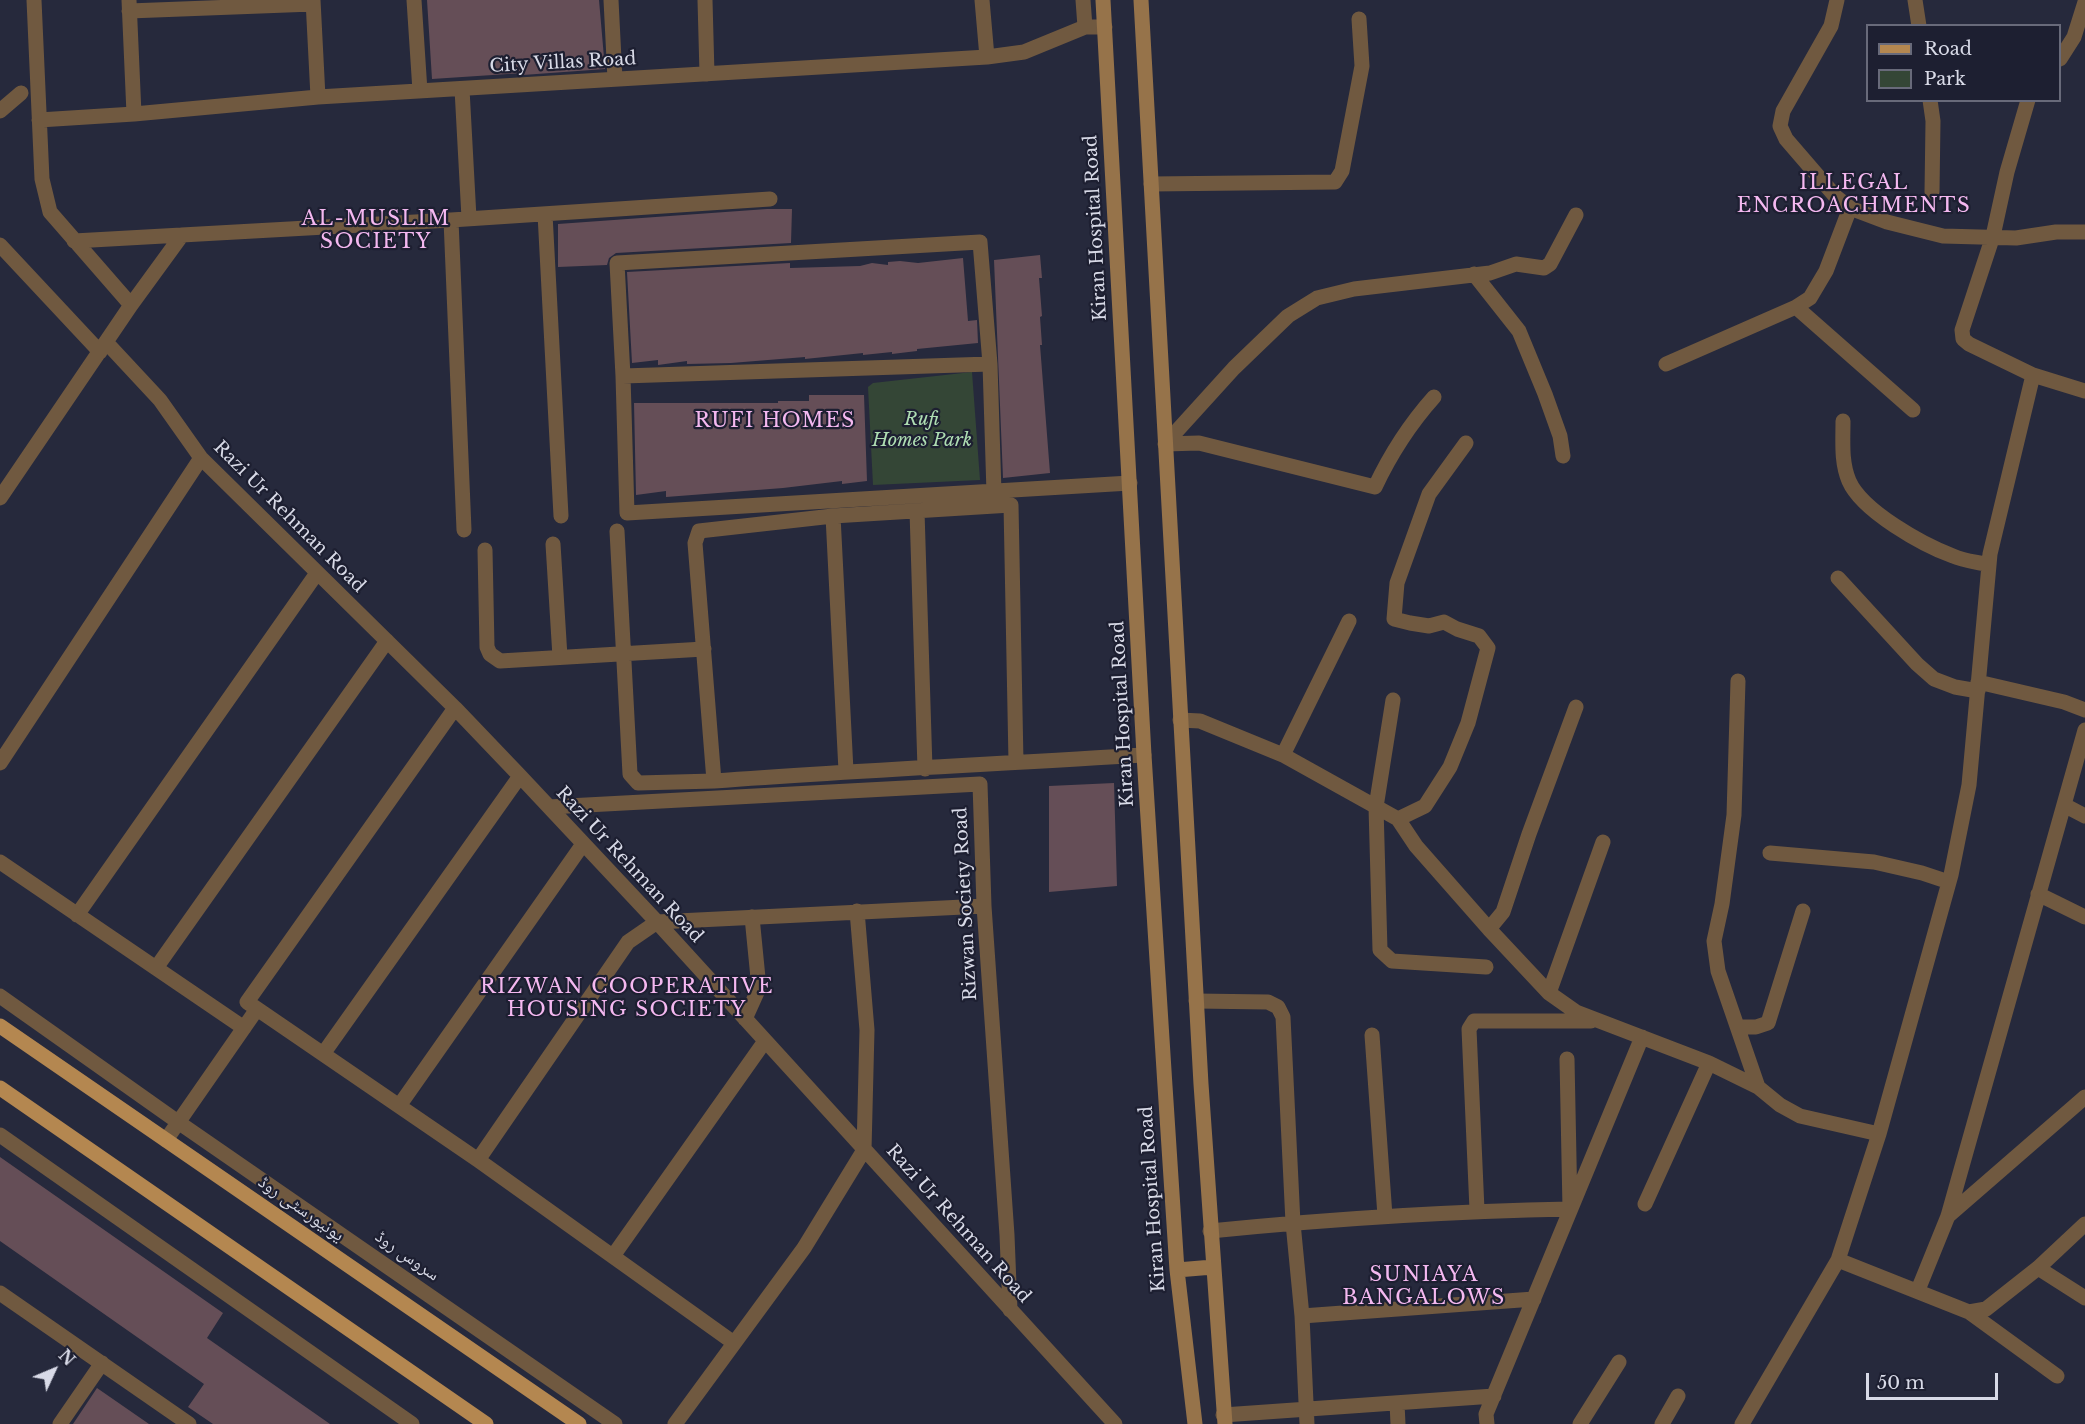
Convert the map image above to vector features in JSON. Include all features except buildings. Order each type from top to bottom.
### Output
[{"type":"main road","name":"Kiran Hospital Road","points":[[1103,0],[1144,755],[1177,1269],[1195,1424]]},
{"type":"main road","points":[[1141,0],[1196,1001],[1224,1420]]},
{"type":"main road","name":"یونیورسٹی روڈ","points":[[0,1026],[579,1424]]},
{"type":"main road","points":[[0,1088],[486,1424]]},
{"type":"main road","points":[[1177,1269],[1213,1267]]},
{"type":"street","points":[[34,0],[42,179],[46,200],[50,212],[130,305]]},
{"type":"street","points":[[414,0],[420,91]]},
{"type":"street","points":[[611,0],[615,79]]},
{"type":"street","points":[[705,0],[707,74]]},
{"type":"street","points":[[982,0],[987,57]]},
{"type":"street","points":[[1083,0],[1085,27],[1105,27]]},
{"type":"street","points":[[1837,0],[1831,26],[1783,111],[1780,126],[1786,139],[1810,170],[1836,197],[1850,208],[1887,222],[1943,236],[2016,238],[2056,232],[2085,232]]},
{"type":"street","points":[[1915,0],[1919,24]]},
{"type":"street","points":[[134,114],[129,6],[313,2],[318,97]]},
{"type":"street","points":[[2061,57],[2074,37],[2085,2]]},
{"type":"street","points":[[1151,184],[1335,182],[1342,171],[1362,66],[1359,19]]},
{"type":"street","name":"City Villas Road","points":[[39,120],[134,114],[318,97],[987,57],[1024,52],[1085,27]]},
{"type":"street","points":[[462,88],[470,218]]},
{"type":"street","points":[[0,111],[21,93]]},
{"type":"street","points":[[1930,102],[1933,122],[1932,192]]},
{"type":"street","points":[[2027,102],[2007,172],[1993,236],[1962,330],[1964,339],[1969,344],[2033,375],[2085,391]]},
{"type":"street","points":[[74,241],[770,199]]},
{"type":"street","points":[[1666,364],[1796,307],[1810,298],[1826,272],[1850,208]]},
{"type":"street","points":[[545,214],[561,516]]},
{"type":"street","points":[[1165,444],[1234,368],[1288,316],[1317,298],[1354,289],[1490,273],[1516,264],[1544,268],[1550,264],[1576,215]]},
{"type":"street","points":[[451,220],[464,530]]},
{"type":"street","points":[[0,498],[130,305],[182,235]]},
{"type":"street","points":[[994,493],[990,364],[980,241],[617,262],[623,376],[626,513],[994,493],[1130,483]]},
{"type":"street","name":"Razi Ur Rehman Road","points":[[0,245],[160,400],[201,458],[455,708],[520,776],[657,922],[1115,1424]]},
{"type":"street","points":[[1474,274],[1520,331],[1560,436],[1563,456]]},
{"type":"street","points":[[1796,307],[1912,410]]},
{"type":"street","points":[[623,376],[990,364]]},
{"type":"street","points":[[1742,1424],[1838,1260],[1879,1134],[1949,882],[1969,785],[1990,554],[2033,375]]},
{"type":"street","points":[[1165,444],[1199,442],[1375,487],[1389,458],[1412,422],[1434,397]]},
{"type":"street","points":[[1843,422],[1842,457],[1850,482],[1865,504],[1902,530],[1953,557],[1989,565]]},
{"type":"street","points":[[1398,819],[1425,806],[1450,767],[1468,723],[1488,648],[1479,636],[1444,622],[1429,626],[1394,618],[1397,583],[1429,494],[1466,443]]},
{"type":"street","points":[[0,763],[201,458]]},
{"type":"street","points":[[714,781],[694,543],[699,531],[833,516],[1011,505],[1016,762]]},
{"type":"street","points":[[917,511],[925,769]]},
{"type":"street","points":[[833,516],[846,771]]},
{"type":"street","points":[[617,531],[630,774],[638,783],[714,781],[846,771],[925,769],[1144,755]]},
{"type":"street","points":[[553,544],[560,657]]},
{"type":"street","points":[[485,550],[487,648],[490,654],[500,661],[704,649]]},
{"type":"street","points":[[77,915],[317,573]]},
{"type":"street","points":[[1838,578],[1917,664],[1935,679],[1955,687],[1978,687],[2064,702],[2085,710]]},
{"type":"street","points":[[1283,754],[1349,621]]},
{"type":"street","points":[[156,968],[387,641]]},
{"type":"street","points":[[1738,681],[1734,815],[1722,904],[1714,941],[1718,971],[1758,1087]]},
{"type":"street","points":[[1393,699],[1376,807],[1380,950],[1392,961],[1485,967]]},
{"type":"street","points":[[1489,929],[1503,912],[1576,707]]},
{"type":"street","points":[[455,708],[247,1002],[478,1160],[734,1343]]},
{"type":"street","points":[[1180,720],[1200,720],[1283,754],[1398,819],[1416,846],[1489,929],[1549,993],[1576,1011],[1709,1063],[1758,1087],[1780,1105],[1800,1116],[1879,1134]]},
{"type":"street","points":[[1918,1290],[1948,1216],[2085,730]]},
{"type":"street","points":[[323,1054],[520,776]]},
{"type":"street","name":"Rizwan Society Road","points":[[549,807],[980,784],[984,906],[1010,1310]]},
{"type":"street","points":[[2064,805],[2085,816]]},
{"type":"street","points":[[1549,993],[1603,842]]},
{"type":"street","points":[[399,1106],[583,844]]},
{"type":"street","points":[[1770,853],[1874,862],[1949,882]]},
{"type":"street","points":[[0,862],[244,1028]]},
{"type":"street","points":[[2038,894],[2085,917]]},
{"type":"street","points":[[478,1160],[628,942],[657,922],[984,906]]},
{"type":"street","points":[[675,1424],[804,1248],[864,1150],[867,1030],[857,911]]},
{"type":"street","points":[[1738,1027],[1756,1027],[1768,1023],[1803,911]]},
{"type":"street","points":[[745,1019],[759,988],[752,917]]},
{"type":"street","name":"سروس روڈ","points":[[0,996],[615,1424]]},
{"type":"street","points":[[1196,1001],[1268,1002],[1278,1007],[1283,1017],[1293,1223],[1302,1316],[1307,1417]]},
{"type":"street","points":[[166,1140],[257,1009]]},
{"type":"street","points":[[1477,1210],[1469,1029],[1474,1021],[1600,1021]]},
{"type":"street","points":[[1372,1035],[1384,1216]]},
{"type":"street","points":[[1487,1424],[1486,1413],[1642,1037]]},
{"type":"street","points":[[613,1256],[765,1041]]},
{"type":"street","points":[[1567,1059],[1570,1209]]},
{"type":"street","points":[[1645,1204],[1709,1063]]},
{"type":"street","points":[[1948,1216],[2085,1097]]},
{"type":"street","points":[[0,1135],[412,1424]]},
{"type":"street","points":[[1210,1231],[1477,1210],[1570,1209]]},
{"type":"street","points":[[1969,1312],[1986,1309],[2038,1268],[2085,1224]]},
{"type":"street","points":[[1838,1260],[1969,1312],[2058,1376]]},
{"type":"street","points":[[2038,1268],[2085,1298]]},
{"type":"street","points":[[0,1293],[189,1424]]},
{"type":"street","points":[[1302,1316],[1534,1299]]},
{"type":"street","points":[[1580,1424],[1619,1362]]},
{"type":"street","points":[[60,1424],[102,1363]]},
{"type":"street","points":[[1224,1420],[1307,1417],[1397,1403],[1494,1396]]},
{"type":"street","points":[[1662,1424],[1678,1396]]},
{"type":"street","points":[[1397,1403],[1398,1424]]},
{"type":"green space","name":"Rufi Homes Park","points":[[972,372],[980,480],[873,485],[868,387],[873,383]]},
{"type":"district","name":"ILLEGAL ENCROACHMENTS","points":[[1854,194]]},
{"type":"district","name":"AL-MUSLIM SOCIETY","points":[[376,230]]},
{"type":"district","name":"RUFI HOMES","points":[[775,421]]},
{"type":"district","name":"RIZWAN COOPERATIVE HOUSING SOCIETY","points":[[627,998]]},
{"type":"district","name":"SUNIAYA BANGALOWS","points":[[1424,1286]]}]
